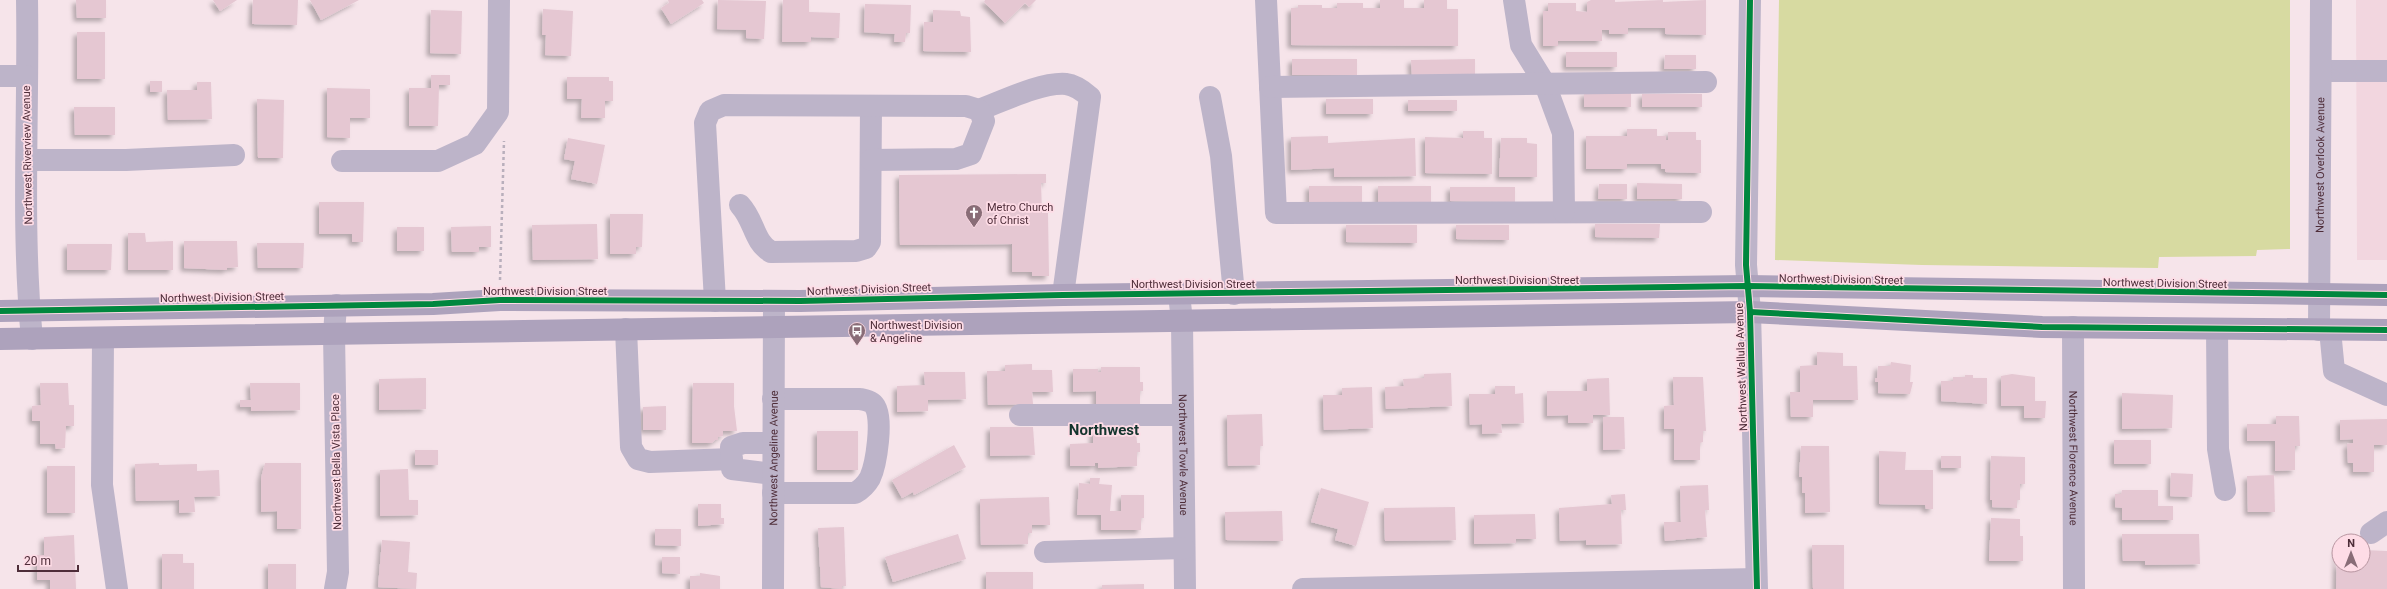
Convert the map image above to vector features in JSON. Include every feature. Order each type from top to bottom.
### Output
[{"type":"main road","name":"Northwest Division Street","points":[[0,311],[433,304],[500,300],[774,301],[1063,295],[1234,294],[1747,286],[2387,295]]},
{"type":"main road","points":[[0,339],[1750,312],[2073,327],[2387,330]]},
{"type":"street","name":"Northwest Riverview Avenue","points":[[27,0],[26,76],[29,310],[32,339]]},
{"type":"street","points":[[342,161],[438,161],[475,144],[498,112],[499,0]]},
{"type":"street","points":[[1266,0],[1276,213],[1701,212]]},
{"type":"street","points":[[1514,0],[1521,45],[1545,84],[1562,133],[1564,212]]},
{"type":"street","name":"Northwest Wallula Avenue","points":[[1750,0],[1747,286],[1750,312],[1757,584]]},
{"type":"street","name":"Northwest Overlook Avenue","points":[[2321,0],[2320,295],[2325,330],[2334,371],[2387,395]]},
{"type":"street","points":[[2321,71],[2387,71]]},
{"type":"street","points":[[0,76],[26,76]]},
{"type":"street","points":[[1270,87],[1706,82]]},
{"type":"street","points":[[715,301],[705,123],[710,111],[724,105],[966,106],[979,110],[1047,85],[1066,84],[1080,89],[1090,97],[1063,295]]},
{"type":"street","points":[[1210,97],[1221,156],[1234,294]]},
{"type":"street","points":[[740,204],[750,215],[762,247],[771,252],[856,251],[866,248],[870,242],[871,106]]},
{"type":"street","points":[[871,160],[956,160],[971,154],[984,121],[979,110]]},
{"type":"street","points":[[27,160],[126,160],[234,154]]},
{"type":"street","name":"Northwest Towle Avenue","points":[[1179,294],[1182,321],[1185,589]]},
{"type":"street","name":"Northwest Angeline Avenue","points":[[773,589],[774,301]]},
{"type":"street","name":"Northwest Bella Vista Place","points":[[335,589],[338,565],[334,334],[336,305]]},
{"type":"street","name":"Northwest Florence Avenue","points":[[2073,327],[2074,589]]},
{"type":"street","points":[[626,329],[631,447],[638,458],[650,462],[732,459]]},
{"type":"street","points":[[2217,329],[2218,449],[2225,490]]},
{"type":"street","points":[[103,338],[102,485],[117,589]]},
{"type":"street","points":[[773,399],[860,399],[869,401],[874,405],[878,412],[876,462],[864,487],[855,493],[773,484],[732,469],[731,447],[743,443],[773,443]]},
{"type":"street","points":[[1020,415],[1182,416]]},
{"type":"street","points":[[1045,552],[1184,548]]},
{"type":"street","points":[[1303,589],[1757,584]]},
{"type":"path","points":[[498,112],[504,137],[500,300]]},
{"type":"shaded area","points":[[2356,0],[2387,0],[2387,260],[2357,260]]},
{"type":"green space","points":[[1779,0],[2290,0],[2290,249],[2257,250],[2256,256],[2159,257],[2158,268],[1922,265],[1775,260]]},
{"type":"building","points":[[76,0],[106,0],[106,18],[77,18]]},
{"type":"building","points":[[213,0],[237,0],[220,11]]},
{"type":"building","points":[[253,0],[298,0],[297,25],[252,24]]},
{"type":"building","points":[[310,0],[359,0],[321,20]]},
{"type":"building","points":[[668,0],[702,0],[704,3],[671,24],[661,8],[669,3]]},
{"type":"building","points":[[718,0],[766,1],[764,39],[746,38],[746,30],[717,29]]},
{"type":"building","points":[[783,0],[809,0],[809,12],[840,13],[839,38],[811,37],[811,42],[782,42]]},
{"type":"building","points":[[985,0],[1036,0],[1029,7],[1025,3],[1005,23],[984,2]]},
{"type":"building","points":[[1380,0],[1404,0],[1404,8],[1424,8],[1424,0],[1447,0],[1447,9],[1458,9],[1458,46],[1291,45],[1291,8],[1298,8],[1298,5],[1322,5],[1322,8],[1337,8],[1337,3],[1363,3],[1363,8],[1380,8]]},
{"type":"building","points":[[1591,0],[1615,0],[1615,2],[1663,0],[1663,2],[1706,0],[1706,35],[1665,34],[1665,28],[1628,28],[1628,34],[1609,34],[1609,30],[1602,30],[1602,41],[1558,41],[1558,46],[1543,46],[1543,11],[1548,11],[1548,3],[1576,3],[1576,11],[1587,12],[1587,2]]},
{"type":"building","points":[[865,4],[911,5],[910,33],[906,33],[905,42],[894,42],[895,34],[864,32]]},
{"type":"building","points":[[543,9],[573,11],[571,56],[545,55],[546,35],[542,35]]},
{"type":"building","points":[[431,10],[462,11],[461,54],[430,53]]},
{"type":"building","points":[[933,10],[960,11],[961,16],[970,17],[971,52],[923,51],[924,22],[933,22]]},
{"type":"building","points":[[77,32],[105,32],[105,79],[77,79]]},
{"type":"building","points":[[1566,52],[1617,52],[1617,67],[1566,67]]},
{"type":"building","points":[[1665,55],[1696,55],[1696,69],[1664,69]]},
{"type":"building","points":[[1292,59],[1357,59],[1357,75],[1292,75]]},
{"type":"building","points":[[1475,59],[1475,75],[1412,76],[1411,60]]},
{"type":"building","points":[[431,75],[450,75],[450,85],[439,85],[438,126],[409,126],[409,88],[431,88]]},
{"type":"building","points":[[567,77],[609,77],[609,81],[613,81],[613,101],[605,101],[605,118],[581,118],[582,99],[567,99]]},
{"type":"building","points":[[150,81],[162,81],[162,92],[150,92]]},
{"type":"building","points":[[197,82],[211,82],[212,119],[168,120],[167,90],[197,90]]},
{"type":"building","points":[[327,88],[370,89],[370,118],[350,118],[350,138],[327,137]]},
{"type":"building","points":[[1584,93],[1631,93],[1631,107],[1584,107]]},
{"type":"building","points":[[1642,94],[1702,94],[1702,107],[1642,107]]},
{"type":"building","points":[[257,99],[284,100],[283,158],[258,158]]},
{"type":"building","points":[[1326,99],[1373,99],[1373,114],[1326,114]]},
{"type":"building","points":[[1408,100],[1457,100],[1457,111],[1408,111]]},
{"type":"building","points":[[74,107],[115,107],[115,135],[75,135]]},
{"type":"building","points":[[1627,129],[1657,129],[1657,136],[1666,136],[1666,140],[1668,140],[1668,132],[1696,132],[1696,140],[1701,140],[1701,173],[1665,172],[1665,169],[1661,169],[1661,164],[1627,164],[1627,169],[1586,169],[1586,136],[1627,136]]},
{"type":"building","points":[[1463,131],[1484,131],[1484,138],[1492,138],[1492,174],[1425,173],[1425,137],[1463,138]]},
{"type":"building","points":[[1328,136],[1328,143],[1415,138],[1416,176],[1334,177],[1334,168],[1291,170],[1291,137]]},
{"type":"building","points":[[568,138],[605,145],[597,184],[571,179],[575,161],[564,159]]},
{"type":"building","points":[[1501,138],[1527,138],[1527,143],[1537,144],[1537,177],[1499,177]]},
{"type":"building","name":"Metro Church of Christ","points":[[1046,174],[1046,183],[1041,183],[1042,213],[1048,213],[1049,276],[1032,276],[1032,272],[1012,272],[1012,244],[900,245],[899,175]]},
{"type":"building","points":[[1637,183],[1682,184],[1682,199],[1637,199]]},
{"type":"building","points":[[1599,184],[1627,184],[1627,199],[1598,199]]},
{"type":"building","points":[[1309,186],[1362,186],[1362,205],[1309,204]]},
{"type":"building","points":[[1378,186],[1431,186],[1431,204],[1378,204]]},
{"type":"building","points":[[1450,187],[1515,187],[1515,202],[1450,201]]},
{"type":"building","points":[[319,202],[364,202],[363,242],[352,242],[352,234],[319,234]]},
{"type":"building","points":[[610,214],[643,214],[642,247],[636,247],[636,254],[610,254]]},
{"type":"building","points":[[597,224],[598,259],[533,260],[532,225]]},
{"type":"building","points":[[1595,224],[1660,224],[1659,238],[1595,237]]},
{"type":"building","points":[[1346,225],[1417,225],[1417,243],[1346,242]]},
{"type":"building","points":[[1456,225],[1509,225],[1509,240],[1456,239]]},
{"type":"building","points":[[491,226],[491,247],[479,247],[479,252],[452,252],[451,227]]},
{"type":"building","points":[[397,227],[424,227],[424,251],[397,251]]},
{"type":"building","points":[[128,233],[145,233],[146,242],[173,241],[173,270],[128,270]]},
{"type":"building","points":[[184,241],[237,241],[238,267],[227,268],[227,270],[184,268]]},
{"type":"building","points":[[257,243],[304,243],[303,268],[258,268]]},
{"type":"building","points":[[67,244],[112,244],[111,270],[67,270]]},
{"type":"building","points":[[1817,352],[1843,353],[1843,366],[1857,366],[1858,400],[1813,400],[1813,417],[1791,417],[1790,392],[1800,392],[1800,366],[1817,365]]},
{"type":"building","points":[[1891,362],[1911,365],[1910,382],[1913,382],[1910,394],[1878,393],[1878,382],[1875,382],[1875,378],[1877,378],[1878,366],[1890,366]]},
{"type":"building","points":[[1032,364],[1032,370],[1052,370],[1053,392],[1032,392],[1033,404],[988,405],[987,371],[1005,371],[1005,365]]},
{"type":"building","points":[[1101,367],[1140,367],[1140,382],[1143,382],[1143,391],[1140,391],[1140,405],[1096,405],[1096,391],[1073,392],[1073,369],[1098,369],[1098,372],[1101,372]]},
{"type":"building","points":[[924,372],[965,372],[966,399],[928,400],[928,411],[897,412],[897,386],[925,385]]},
{"type":"building","points":[[1451,373],[1452,406],[1386,409],[1385,387],[1404,386],[1403,379],[1424,378],[1424,374]]},
{"type":"building","points":[[2012,374],[2035,377],[2035,401],[2046,401],[2045,418],[2024,418],[2024,406],[2001,406],[2001,376]]},
{"type":"building","points":[[1965,375],[1973,375],[1973,378],[1987,378],[1987,404],[1941,401],[1941,381],[1953,381],[1953,377],[1965,377]]},
{"type":"building","points":[[1673,377],[1703,377],[1706,431],[1703,431],[1703,442],[1700,443],[1700,460],[1674,460],[1674,429],[1664,429],[1664,406],[1674,405]]},
{"type":"building","points":[[426,378],[426,409],[379,410],[379,379]]},
{"type":"building","points":[[1609,378],[1610,415],[1593,415],[1593,423],[1568,423],[1568,415],[1547,416],[1547,391],[1587,391],[1587,379]]},
{"type":"building","points":[[40,383],[68,383],[69,405],[74,405],[74,426],[66,426],[65,448],[56,449],[55,444],[40,444],[40,421],[32,421],[32,406],[41,405]]},
{"type":"building","points":[[250,383],[300,383],[300,410],[251,411],[251,407],[240,407],[240,400],[251,400]]},
{"type":"building","points":[[693,383],[734,383],[734,406],[737,431],[723,431],[723,436],[718,437],[718,440],[715,440],[712,443],[692,443]]},
{"type":"building","points":[[1495,386],[1515,386],[1515,394],[1523,393],[1524,423],[1501,424],[1502,433],[1482,434],[1482,424],[1470,425],[1469,394],[1495,394]]},
{"type":"building","points":[[1372,387],[1373,428],[1324,430],[1323,395],[1342,395],[1342,388]]},
{"type":"building","points":[[2122,393],[2173,395],[2172,428],[2122,429]]},
{"type":"building","points":[[666,406],[666,430],[643,430],[643,407]]},
{"type":"building","points":[[1262,414],[1263,446],[1260,446],[1260,465],[1228,466],[1227,415]]},
{"type":"building","points":[[2276,416],[2299,416],[2300,446],[2295,446],[2295,470],[2275,471],[2275,441],[2247,441],[2247,424],[2276,424]]},
{"type":"building","points":[[1603,417],[1624,417],[1625,449],[1603,450]]},
{"type":"building","points":[[2387,419],[2387,445],[2374,445],[2374,472],[2353,472],[2353,463],[2348,463],[2347,444],[2353,443],[2353,439],[2340,440],[2340,420]]},
{"type":"building","points":[[990,427],[1033,427],[1035,455],[990,456]]},
{"type":"building","points":[[1136,429],[1137,443],[1140,443],[1140,452],[1137,452],[1137,466],[1098,468],[1098,463],[1095,463],[1095,466],[1070,466],[1070,444],[1093,443],[1093,430]]},
{"type":"building","points":[[817,431],[858,431],[858,470],[817,470]]},
{"type":"building","points":[[2114,440],[2151,440],[2151,464],[2114,464]]},
{"type":"building","points":[[954,445],[966,467],[914,495],[913,492],[902,498],[892,480]]},
{"type":"building","points":[[1801,446],[1829,446],[1830,512],[1805,513],[1805,493],[1802,493],[1802,477],[1799,477]]},
{"type":"building","points":[[415,450],[438,450],[438,465],[415,465]]},
{"type":"building","points":[[1879,451],[1906,452],[1905,470],[1933,470],[1933,509],[1926,509],[1925,505],[1879,504]]},
{"type":"building","points":[[1941,456],[1961,456],[1961,468],[1941,468]]},
{"type":"building","points":[[1991,456],[2025,457],[2025,484],[2020,484],[2020,500],[2017,500],[2017,508],[1992,507],[1992,500],[1990,500]]},
{"type":"building","points":[[159,463],[159,465],[197,464],[197,471],[219,470],[220,496],[194,497],[195,512],[179,513],[179,500],[136,501],[135,464]]},
{"type":"building","points":[[265,463],[301,463],[301,529],[277,529],[277,511],[261,512],[261,478]]},
{"type":"building","points":[[47,466],[75,466],[75,513],[47,513]]},
{"type":"building","points":[[408,469],[409,500],[418,500],[418,515],[380,516],[380,470]]},
{"type":"building","points":[[2171,473],[2193,474],[2192,497],[2170,496]]},
{"type":"building","points":[[2274,475],[2275,512],[2248,512],[2247,476]]},
{"type":"building","points":[[1090,478],[1100,478],[1099,484],[1112,485],[1110,511],[1121,511],[1121,495],[1144,495],[1144,518],[1141,518],[1141,530],[1101,530],[1101,515],[1077,515],[1079,483],[1090,484]]},
{"type":"building","points":[[1708,485],[1709,510],[1705,510],[1707,537],[1665,541],[1664,522],[1681,522],[1680,486]]},
{"type":"building","points":[[1321,488],[1369,502],[1356,546],[1335,540],[1338,529],[1311,522]]},
{"type":"building","points":[[2122,490],[2158,490],[2158,506],[2173,506],[2173,520],[2122,520],[2122,508],[2115,507],[2115,494],[2121,494]]},
{"type":"building","points":[[1625,494],[1626,510],[1621,510],[1622,544],[1586,545],[1586,540],[1560,541],[1559,508],[1612,504],[1611,495]]},
{"type":"building","points":[[1049,497],[1050,525],[1032,525],[1032,533],[1028,533],[1028,544],[981,545],[980,499]]},
{"type":"building","points":[[698,504],[721,504],[721,518],[724,518],[724,524],[698,526]]},
{"type":"building","points":[[1455,507],[1456,540],[1385,541],[1384,508]]},
{"type":"building","points":[[1282,511],[1283,541],[1226,540],[1225,512]]},
{"type":"building","points":[[1535,514],[1536,539],[1516,539],[1516,543],[1474,544],[1474,515]]},
{"type":"building","points":[[1991,518],[2020,519],[2020,536],[2023,536],[2023,561],[1989,561]]},
{"type":"building","points":[[844,527],[846,586],[842,586],[842,589],[821,587],[818,528]]},
{"type":"building","points":[[655,529],[681,529],[681,546],[655,545]]},
{"type":"building","points":[[958,534],[966,559],[893,582],[885,557]]},
{"type":"building","points":[[2122,534],[2199,534],[2200,564],[2145,565],[2145,561],[2123,561]]},
{"type":"building","points":[[74,535],[76,589],[50,589],[50,580],[37,580],[37,555],[44,555],[44,537]]},
{"type":"building","points":[[382,540],[410,542],[408,572],[417,573],[416,589],[378,587]]},
{"type":"building","points":[[1812,545],[1844,545],[1844,589],[1813,589]]},
{"type":"building","points":[[2371,550],[2387,551],[2387,589],[2336,589],[2336,573],[2371,573]]},
{"type":"building","points":[[162,554],[183,554],[183,563],[194,563],[194,589],[162,589]]},
{"type":"building","points":[[662,557],[680,557],[680,574],[662,573]]},
{"type":"building","points":[[268,564],[296,564],[296,589],[268,589]]},
{"type":"building","points":[[986,572],[1033,572],[1033,589],[986,589]]},
{"type":"building","points":[[700,573],[720,576],[720,589],[690,589],[690,576],[700,576]]},
{"type":"building","points":[[1144,584],[1144,589],[1102,589],[1102,585]]},
{"type":"cycle path","points":[[1750,0],[1746,265],[1750,312],[1757,589]]},
{"type":"cycle path","points":[[0,311],[433,304],[500,300],[800,301],[1063,295],[1747,286],[2387,295]]},
{"type":"cycle path","points":[[1750,312],[2042,327],[2387,330]]},
{"type":"place","name":"Metro Church of Christ","points":[[974,228]]},
{"type":"place","name":"Northwest Division & Angeline","points":[[857,346]]},
{"type":"district","name":"Northwest","points":[[1104,430]]}]
